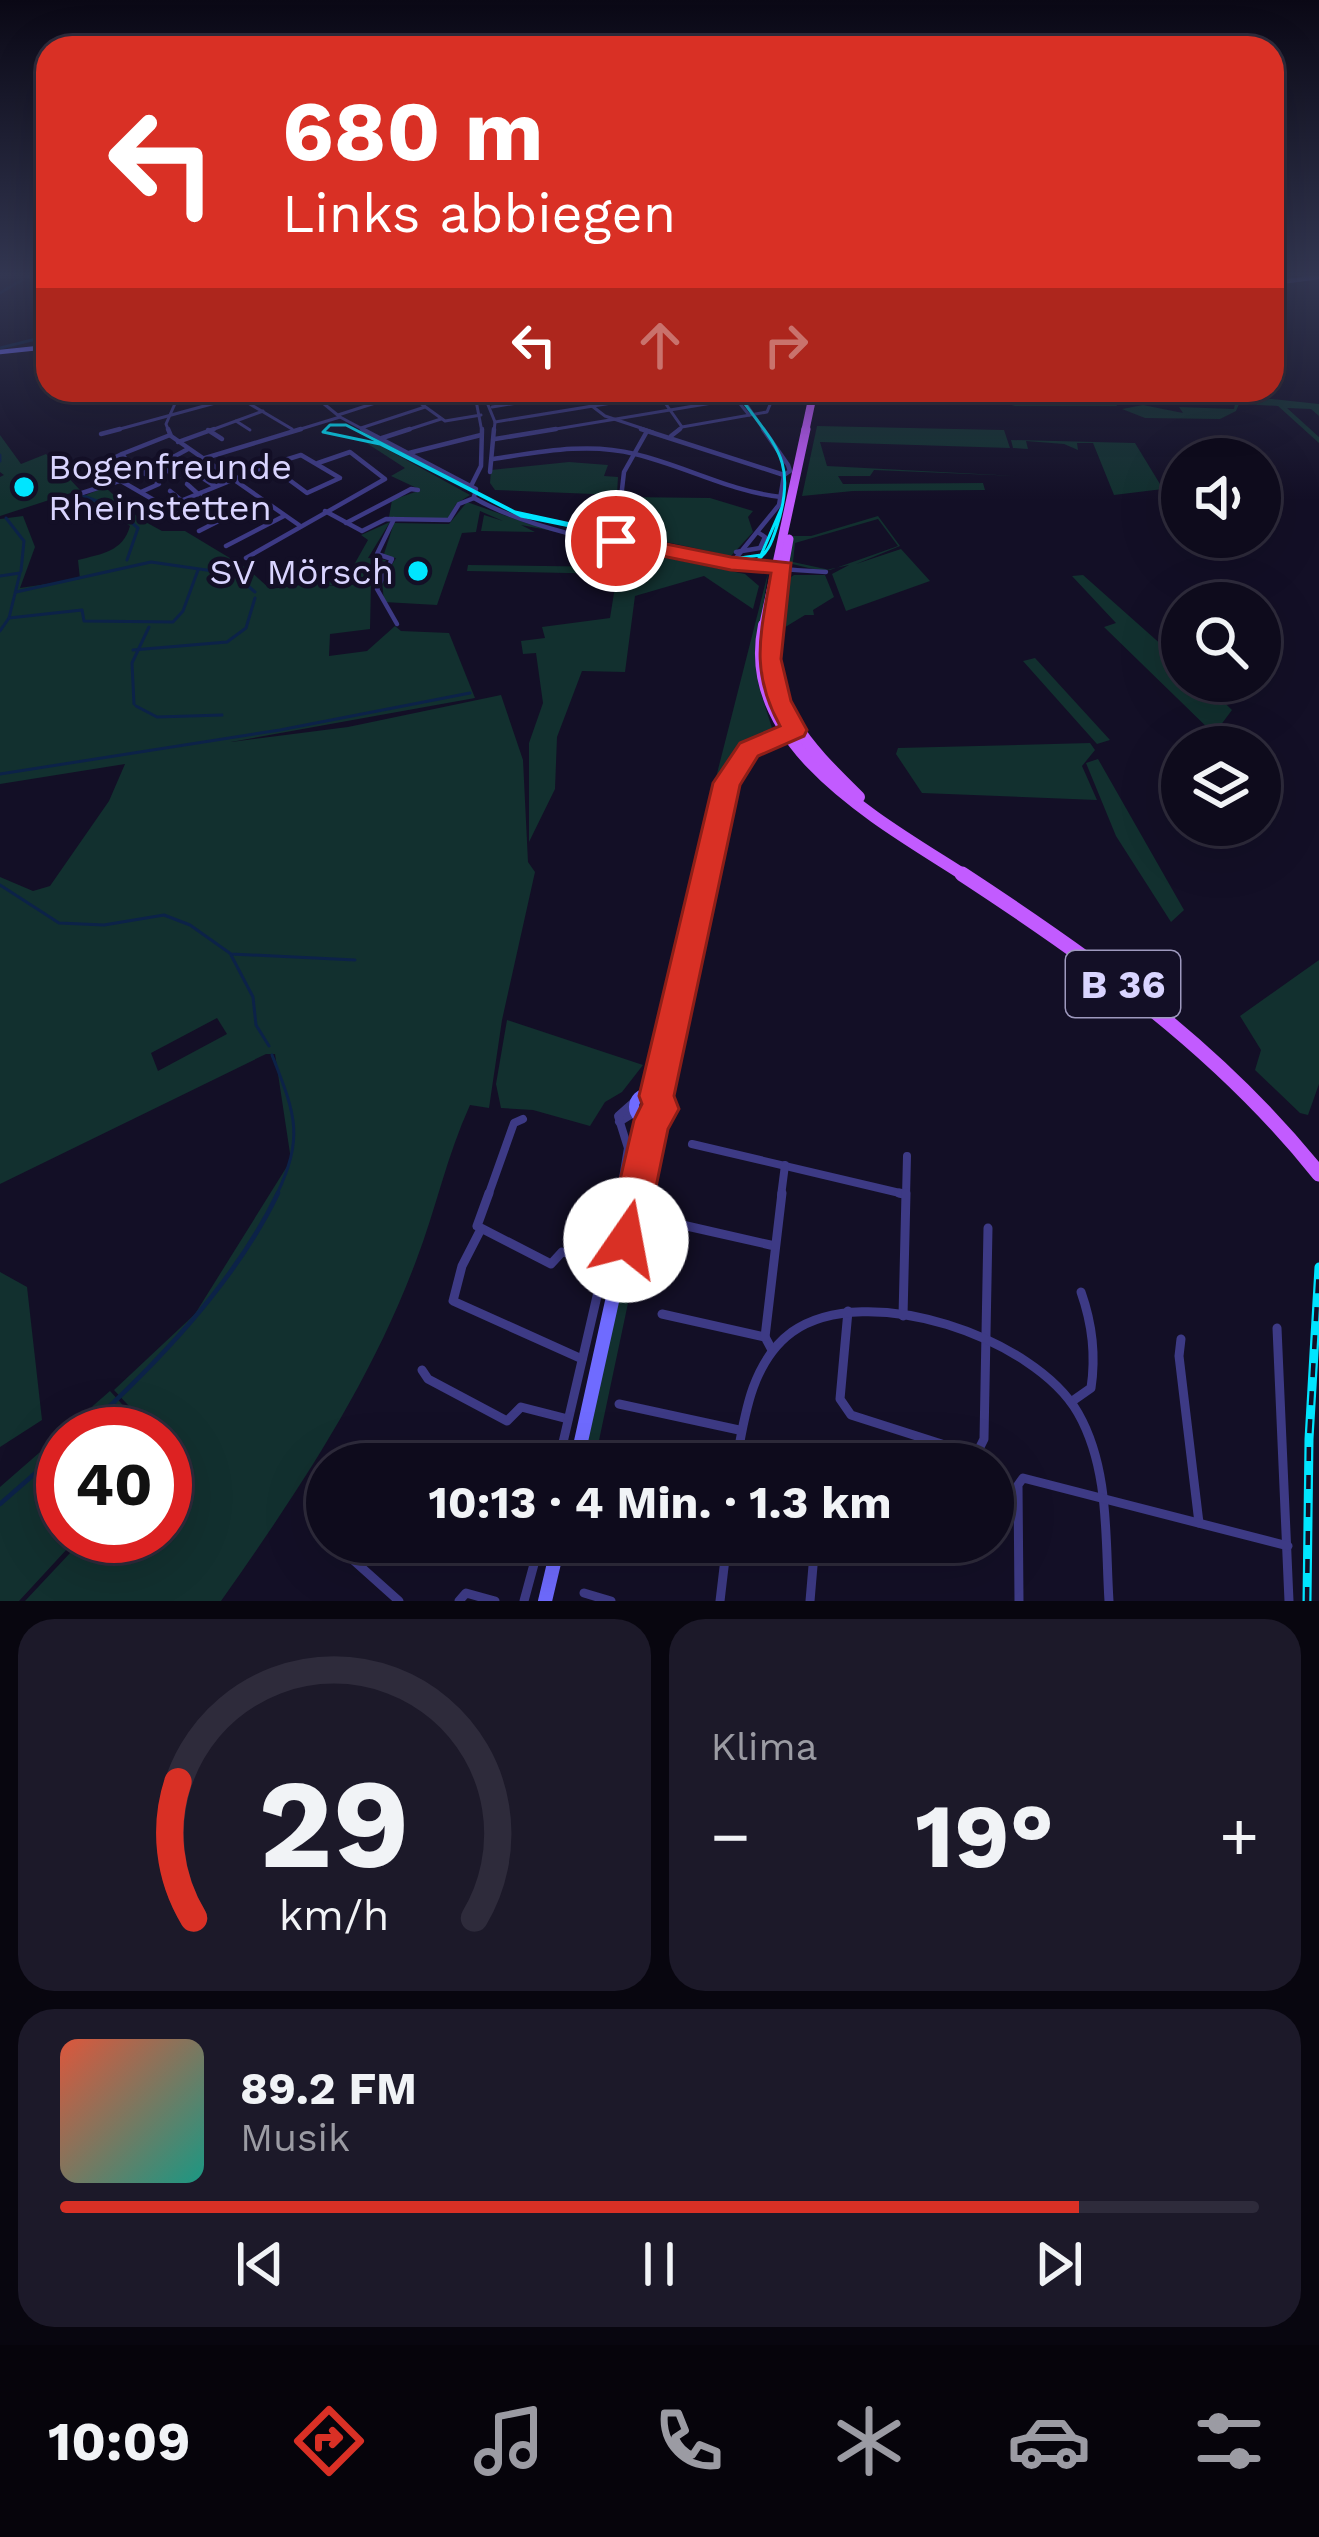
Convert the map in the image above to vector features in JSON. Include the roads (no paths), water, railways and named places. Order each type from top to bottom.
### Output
[{"type":"main road","name":"B 36","points":[[815,402],[758,651],[763,683],[784,732],[896,830],[1109,973],[1175,1024],[1267,1111],[1319,1174]]},
{"type":"main road","name":"B 36","points":[[778,569],[769,659],[784,732]]},
{"type":"street","points":[[175,402],[169,416],[170,435],[298,525]]},
{"type":"street","points":[[100,434],[220,402]]},
{"type":"street","points":[[247,402],[292,429]]},
{"type":"street","points":[[322,402],[339,416],[471,486],[478,491],[474,499]]},
{"type":"street","points":[[202,459],[376,402]]},
{"type":"street","points":[[419,402],[447,422],[481,415]]},
{"type":"street","points":[[471,486],[480,471],[481,402]]},
{"type":"street","points":[[488,402],[495,422],[490,472]]},
{"type":"street","points":[[492,407],[519,402]]},
{"type":"street","points":[[582,402],[646,433],[671,436],[786,474]]},
{"type":"street","points":[[495,422],[610,402]]},
{"type":"street","points":[[665,402],[682,427]]},
{"type":"street","points":[[495,439],[718,402]]},
{"type":"street","points":[[739,402],[751,415]]},
{"type":"street","points":[[731,564],[736,552],[774,518],[786,474],[742,402]]},
{"type":"street","points":[[671,436],[682,427],[770,410],[772,402]]},
{"type":"street","points":[[361,428],[425,407]]},
{"type":"street","points":[[178,442],[262,411]]},
{"type":"street","points":[[382,439],[441,419]]},
{"type":"street","points":[[236,421],[250,430]]},
{"type":"street","points":[[208,430],[222,439]]},
{"type":"street","points":[[616,541],[622,477],[646,433]]},
{"type":"street","points":[[122,454],[170,435]]},
{"type":"street","points":[[409,453],[481,435]]},
{"type":"street","points":[[82,493],[144,473],[188,449]]},
{"type":"street","points":[[493,459],[572,449],[632,453],[735,490],[781,497]]},
{"type":"street","points":[[246,558],[385,477],[350,452],[318,463]]},
{"type":"street","points":[[166,507],[229,479],[268,465],[301,455],[340,478],[310,493],[290,484],[268,465]]},
{"type":"street","points":[[172,456],[214,486]]},
{"type":"street","points":[[159,465],[178,478]]},
{"type":"street","points":[[139,492],[159,484],[144,473]]},
{"type":"street","points":[[121,481],[181,516],[213,501],[187,484]]},
{"type":"street","points":[[346,524],[411,489],[418,490]]},
{"type":"street","points":[[170,491],[182,501]]},
{"type":"street","points":[[326,511],[362,531],[394,519],[449,520],[459,503],[474,499],[518,519],[616,541],[731,564],[826,572]]},
{"type":"street","points":[[199,531],[260,500]]},
{"type":"street","points":[[226,545],[284,516]]},
{"type":"street","points":[[394,519],[377,554],[392,559],[377,594],[397,624]]},
{"type":"street","points":[[736,552],[760,548],[765,537],[758,532]]},
{"type":"street","points":[[229,535],[237,540]]},
{"type":"street","points":[[741,565],[813,572]]},
{"type":"street","points":[[754,565],[788,575],[801,572]]},
{"type":"street","points":[[581,1443],[644,1158],[644,1107],[663,1065],[727,783],[736,764],[758,743],[784,732]]},
{"type":"street","points":[[563,1443],[628,1155],[619,1122],[644,1107]]},
{"type":"street","points":[[523,1119],[514,1123],[477,1226],[551,1264],[562,1252],[603,1262]]},
{"type":"street","points":[[692,1144],[904,1194]]},
{"type":"street","points":[[903,1316],[908,1156]]},
{"type":"street","points":[[772,1350],[765,1337],[785,1165]]},
{"type":"street","points":[[678,1224],[775,1246]]},
{"type":"street","points":[[481,1228],[462,1266],[453,1301],[581,1359]]},
{"type":"street","points":[[848,1311],[840,1399],[851,1415],[976,1455],[984,1439],[982,1334],[988,1228]]},
{"type":"street","points":[[1070,1402],[1090,1388],[1094,1374],[1090,1315],[1081,1292]]},
{"type":"street","points":[[738,1443],[755,1379],[772,1350],[800,1327],[848,1311],[903,1316],[982,1334],[1037,1364],[1070,1402],[1093,1447],[1109,1601]]},
{"type":"street","points":[[662,1315],[765,1337]]},
{"type":"street","points":[[1277,1328],[1289,1601]]},
{"type":"street","points":[[1181,1340],[1199,1523]]},
{"type":"street","points":[[422,1370],[428,1379],[508,1421],[521,1407],[568,1419]]},
{"type":"street","points":[[619,1404],[740,1430]]},
{"type":"street","points":[[1019,1601],[1020,1479],[1288,1546]]},
{"type":"street","points":[[356,1563],[399,1601]]},
{"type":"street","points":[[524,1601],[534,1563]]},
{"type":"street","points":[[544,1601],[554,1563]]},
{"type":"street","points":[[720,1601],[725,1563]]},
{"type":"street","points":[[810,1601],[813,1563]]},
{"type":"street","points":[[459,1601],[466,1593],[495,1601]]},
{"type":"street","points":[[584,1593],[611,1601]]},
{"type":"waterway","points":[[0,455],[0,461]]},
{"type":"waterway","points":[[81,495],[115,508],[138,528],[127,560]]},
{"type":"waterway","points":[[6,518],[24,541],[21,571]]},
{"type":"waterway","points":[[16,592],[151,562],[234,574],[255,592]]},
{"type":"waterway","points":[[9,618],[82,610],[84,621],[173,622],[183,611],[198,570]]},
{"type":"waterway","points":[[0,576],[20,573],[9,618]]},
{"type":"waterway","points":[[138,650],[227,642],[246,628],[255,598]]},
{"type":"waterway","points":[[0,631],[9,618]]},
{"type":"waterway","points":[[138,650],[149,627]]},
{"type":"waterway","points":[[133,650],[138,650]]},
{"type":"waterway","points":[[134,704],[132,663],[138,650]]},
{"type":"waterway","points":[[0,774],[280,730],[470,693]]},
{"type":"waterway","points":[[136,706],[157,717],[222,715]]},
{"type":"waterway","points":[[0,885],[59,923],[104,925],[164,915],[190,925],[231,954],[355,960]]},
{"type":"waterway","points":[[231,955],[253,997],[256,1025],[269,1046]]},
{"type":"waterway","points":[[272,1055],[294,1125],[291,1157],[276,1196]]},
{"type":"waterway","points":[[109,1407],[216,1292],[278,1193]]},
{"type":"waterway","points":[[0,1504],[36,1473]]},
{"type":"tram line","points":[[744,402],[778,452],[785,483],[782,507]]},
{"type":"tram line","points":[[330,425],[346,425],[515,512],[733,559],[761,555],[782,507],[771,543],[761,557],[751,563],[521,516],[380,444],[323,432],[330,425]]},
{"type":"railway","points":[[1307,1601],[1309,1439],[1319,1267]]},
{"type":"place","name":"Bogenfreunde Rheinstetten","points":[[24,487]]},
{"type":"place","name":"SV Mörsch","points":[[418,571]]}]
